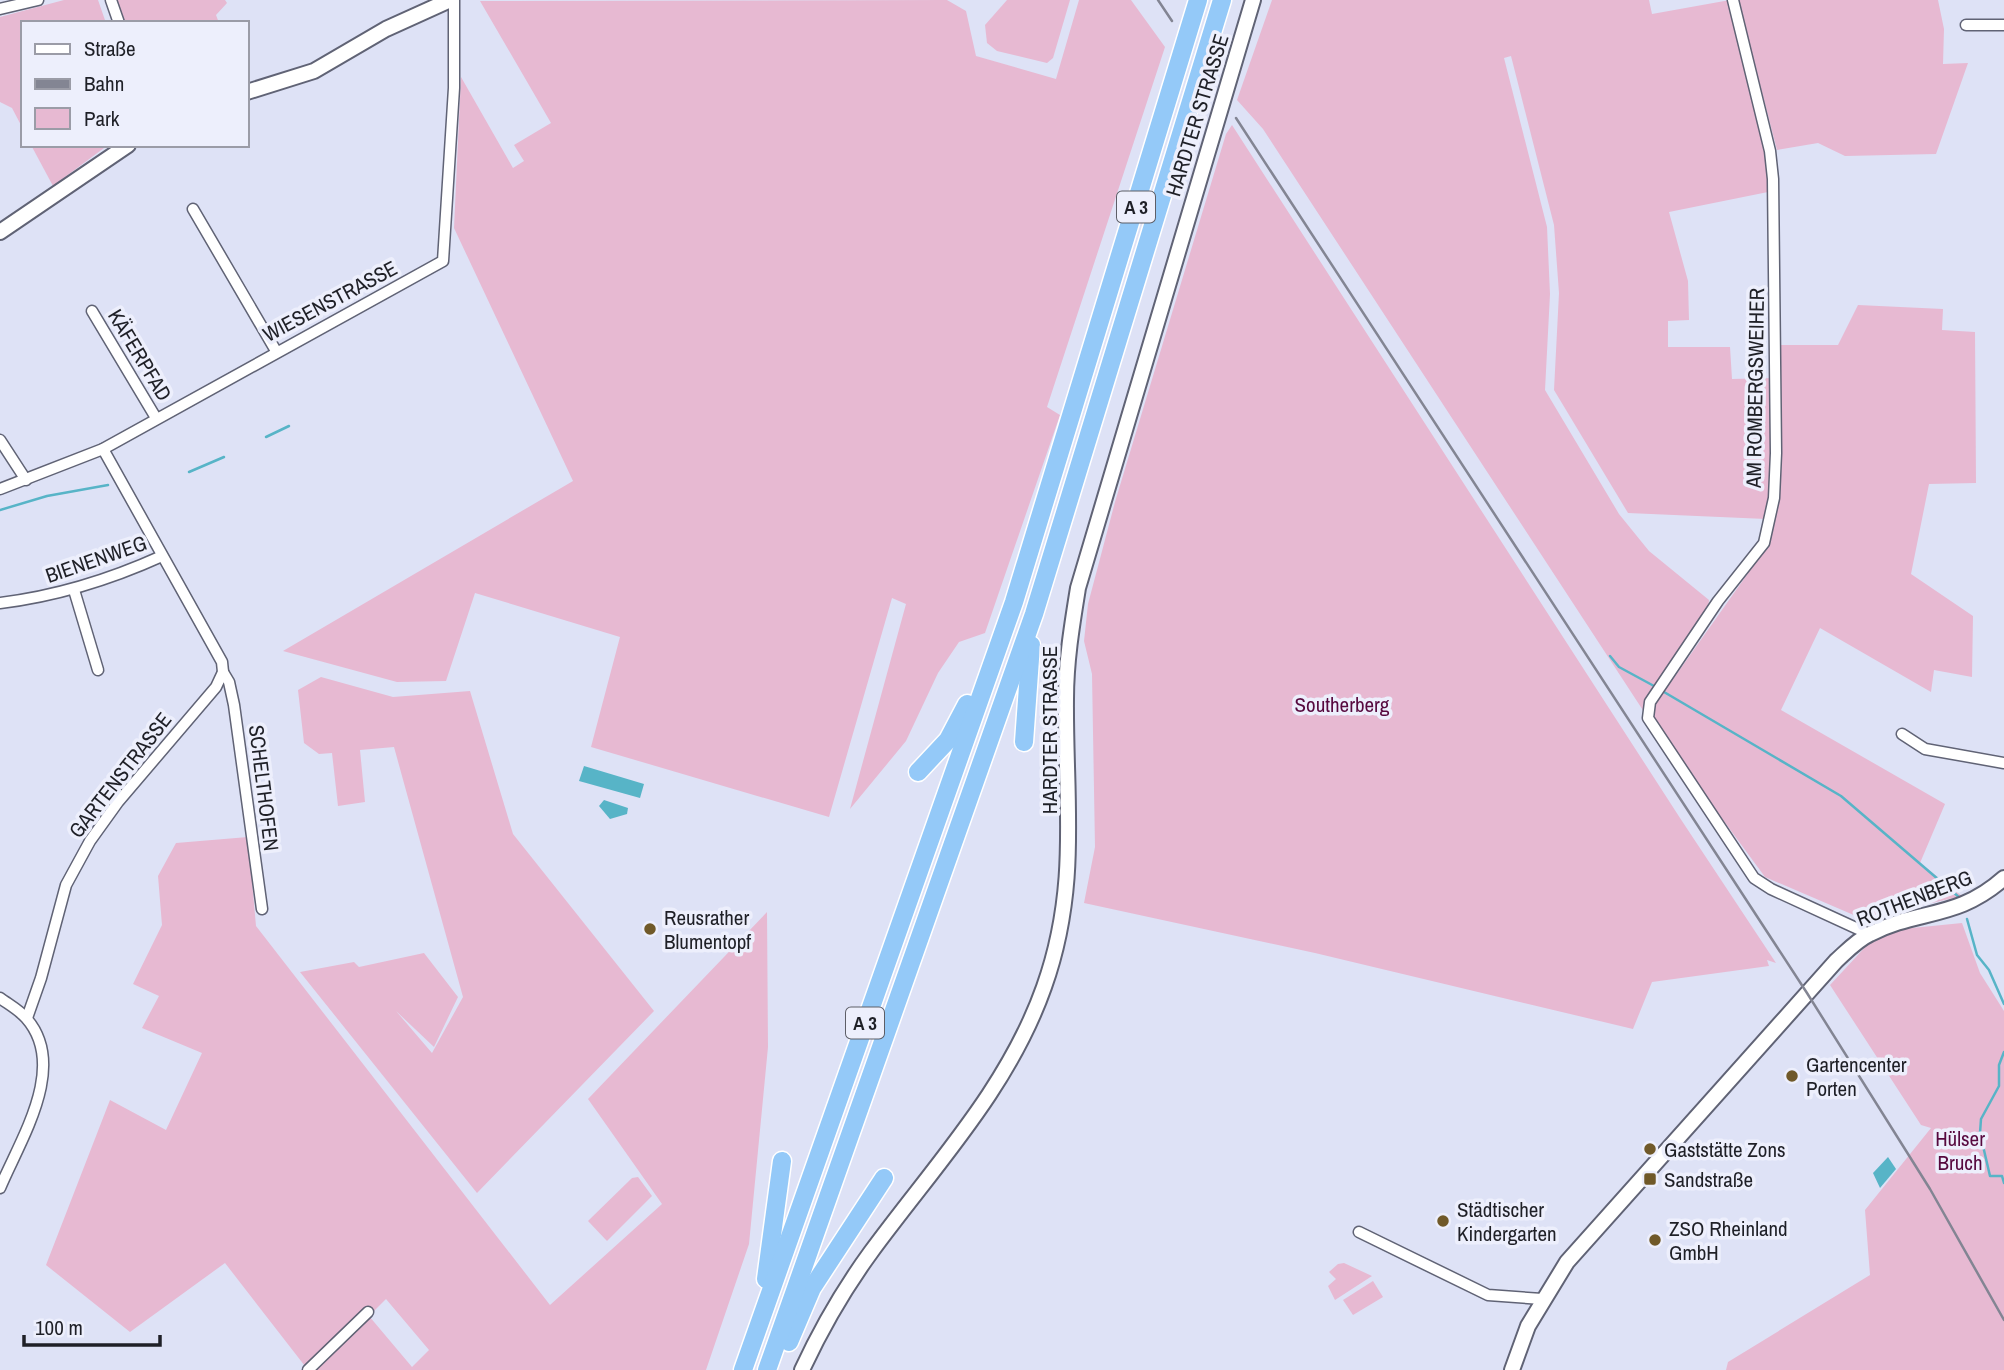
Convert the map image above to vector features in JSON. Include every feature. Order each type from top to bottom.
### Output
[{"type":"highway","name":"A 3","points":[[743,1370],[1018,590],[1198,0]]},
{"type":"highway","name":"A 3","points":[[769,1370],[1034,614],[1222,0]]},
{"type":"highway","points":[[1024,742],[1026,688],[1034,614]]},
{"type":"highway","points":[[918,772],[947,740],[972,692],[987,676]]},
{"type":"highway","points":[[755,1337],[771,1250],[782,1161]]},
{"type":"highway","points":[[769,1370],[784,1357],[812,1288],[884,1178]]},
{"type":"main road","points":[[248,92],[314,71],[386,29],[452,0]]},
{"type":"main road","name":"HARDTER STRASSE","points":[[802,1370],[838,1301],[871,1252],[971,1124],[998,1083],[1021,1042],[1044,987],[1057,944],[1070,857],[1066,698],[1071,628],[1078,588],[1253,0]]},
{"type":"main road","points":[[0,232],[125,147]]},
{"type":"main road","name":"ROTHENBERG","points":[[1542,1299],[1590,1235],[1836,961],[1869,934],[1892,924],[1945,913],[1990,890],[2004,878]]},
{"type":"main road","points":[[1512,1370],[1528,1326],[1542,1299]]},
{"type":"street","points":[[0,9],[38,0]]},
{"type":"street","points":[[111,0],[118,21]]},
{"type":"street","name":"WIESENSTRASSE","points":[[0,489],[103,449],[443,261],[454,88],[452,0]]},
{"type":"street","name":"AM ROMBERGSWEIHER","points":[[1733,0],[1770,151],[1773,179],[1777,378],[1774,498],[1764,543],[1718,601],[1650,702],[1648,718],[1754,877],[1771,889],[1869,934]]},
{"type":"street","points":[[1966,25],[2004,25]]},
{"type":"street","points":[[193,209],[275,352]]},
{"type":"street","name":"KÄFERPFAD","points":[[92,311],[156,418]]},
{"type":"street","points":[[0,440],[26,480]]},
{"type":"street","points":[[103,449],[222,662],[223,672]]},
{"type":"street","name":"BIENENWEG","points":[[0,603],[74,590],[115,577],[162,556]]},
{"type":"street","points":[[74,590],[98,670]]},
{"type":"street","name":"SCHELTHOFEN","points":[[223,672],[229,682],[234,705],[262,909]]},
{"type":"street","name":"GARTENSTRASSE","points":[[27,1018],[41,978],[66,885],[90,841],[118,802],[216,687],[223,672]]},
{"type":"street","points":[[1902,734],[1925,749],[2004,763]]},
{"type":"street","points":[[0,998],[27,1018],[39,1040],[45,1062],[40,1092],[0,1188]]},
{"type":"street","points":[[1359,1232],[1488,1295],[1542,1299]]},
{"type":"street","points":[[308,1370],[368,1312]]},
{"type":"green space","points":[[64,0],[98,0],[105,21],[21,21],[21,125],[12,108],[0,102],[0,17]]},
{"type":"green space","points":[[115,0],[225,0],[227,3],[216,15],[218,21],[122,21]]},
{"type":"green space","points":[[947,0],[966,11],[976,56],[1056,79],[1079,0],[1131,0],[1165,47],[1047,407],[1060,415],[985,633],[959,642],[938,673],[906,741],[850,809],[906,604],[892,598],[829,817],[591,747],[620,637],[475,593],[446,681],[397,682],[283,651],[573,481],[454,228],[461,77],[513,168],[524,161],[514,145],[551,123],[480,1]]},
{"type":"green space","points":[[1007,0],[1070,0],[1053,58],[1047,63],[997,51],[987,43],[985,25]]},
{"type":"green space","points":[[1272,0],[1649,0],[1652,14],[1730,0],[1766,150],[1768,192],[1669,212],[1688,281],[1689,320],[1668,321],[1668,347],[1730,347],[1732,379],[1773,378],[1770,497],[1766,519],[1628,513],[1554,390],[1559,293],[1554,225],[1511,56],[1504,58],[1547,227],[1550,294],[1545,390],[1619,514],[1649,551],[1709,600],[1708,609],[1664,678],[1671,682],[1768,545],[1779,495],[1781,345],[1838,345],[1858,305],[1943,309],[1942,330],[1975,332],[1976,483],[1929,484],[1911,574],[1973,616],[1972,677],[1934,670],[1931,692],[1820,628],[1781,710],[1945,804],[1920,863],[1962,896],[1863,919],[1765,877],[1648,718],[1263,129],[1237,100]]},
{"type":"green space","points":[[1738,0],[1938,0],[1944,29],[1943,64],[1968,63],[1936,154],[1845,156],[1818,143],[1777,150]]},
{"type":"green space","name":"Southerberg","points":[[1232,125],[1776,963],[1767,960],[1769,966],[1652,982],[1633,1029],[1315,953],[1084,903],[1095,847],[1092,674],[1084,641],[1088,604],[1115,502],[1226,134]]},
{"type":"green space","points":[[32,147],[105,147],[53,186]]},
{"type":"green space","points":[[321,677],[393,697],[470,691],[513,834],[654,1011],[477,1193],[300,972],[354,962],[359,967],[424,953],[458,997],[434,1047],[396,1011],[432,1053],[463,997],[394,747],[360,750],[365,802],[338,806],[332,753],[319,754],[304,743],[298,690]]},
{"type":"green space","points":[[248,837],[256,926],[550,1305],[662,1204],[588,1099],[767,912],[768,1047],[749,1244],[706,1370],[308,1370],[225,1263],[130,1332],[46,1265],[110,1100],[166,1130],[202,1053],[142,1028],[159,996],[133,984],[162,925],[158,876],[176,843]],"holes":[[[386,1299],[429,1350],[412,1367],[369,1316]]]},
{"type":"green space","name":"Hülser Bruch","points":[[1962,923],[1980,973],[2004,1011],[2004,1370],[1726,1370],[1728,1362],[1870,1275],[1865,1210],[1931,1128],[1921,1125],[1830,985],[1869,943],[1902,929]]},
{"type":"green space","points":[[638,1177],[652,1196],[607,1241],[588,1221],[632,1178]]},
{"type":"green space","points":[[1344,1263],[1372,1276],[1335,1300],[1328,1286],[1336,1279],[1329,1272],[1338,1264]]},
{"type":"green space","points":[[1373,1281],[1383,1297],[1353,1315],[1343,1300]]},
{"type":"water","points":[[584,766],[644,784],[640,798],[579,781]]},
{"type":"water","points":[[604,800],[628,808],[627,814],[610,819],[599,806]]},
{"type":"water","points":[[1888,1157],[1896,1169],[1880,1188],[1873,1173]]},
{"type":"waterway","points":[[266,437],[289,426]]},
{"type":"waterway","points":[[189,472],[224,457]]},
{"type":"waterway","points":[[0,510],[47,496],[108,485]]},
{"type":"waterway","points":[[1610,656],[1619,667],[1654,686]]},
{"type":"waterway","points":[[1664,692],[1841,796],[1960,898]]},
{"type":"waterway","points":[[1967,919],[1977,955],[1989,970],[2004,1004]]},
{"type":"waterway","points":[[2004,1052],[1999,1065],[1999,1086],[1981,1119],[1980,1133],[1990,1176],[2002,1176],[2004,1183]]},
{"type":"railway","points":[[1158,0],[1172,21]]},
{"type":"railway","points":[[1236,118],[1807,993],[1930,1189],[2004,1320]]},
{"type":"place","name":"Reusrather Blumentopf","points":[[650,929]]},
{"type":"place","name":"Gartencenter Porten","points":[[1792,1076]]},
{"type":"place","name":"Gaststätte Zons","points":[[1650,1149]]},
{"type":"place","name":"Sandstraße","points":[[1650,1179]]},
{"type":"place","name":"Städtischer Kindergarten","points":[[1443,1221]]},
{"type":"place","name":"ZSO Rheinland GmbH","points":[[1655,1240]]}]
